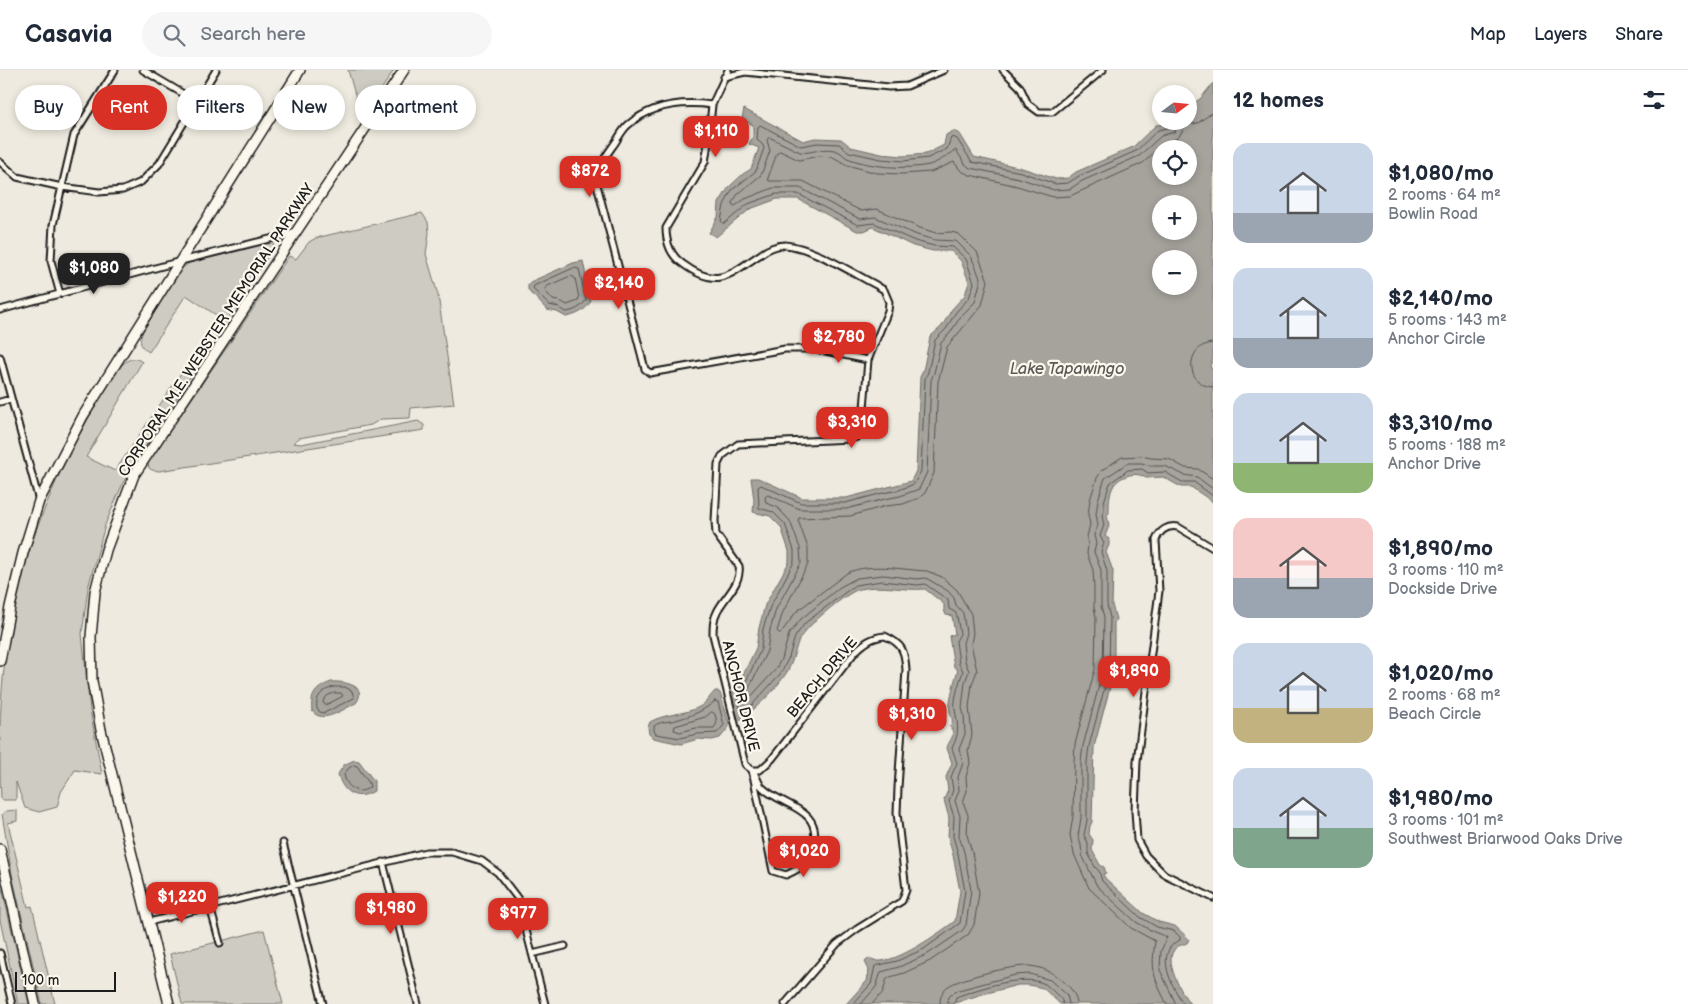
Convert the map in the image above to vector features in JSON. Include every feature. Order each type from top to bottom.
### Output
[{"type":"main road","points":[[0,661],[23,553],[39,501],[83,416],[300,70]]},
{"type":"main road","name":"CORPORAL M.E. WEBSTER MEMORIAL PARKWAY","points":[[168,1004],[101,730],[92,681],[91,636],[95,592],[106,550],[134,475],[404,70]]},
{"type":"main road","points":[[0,849],[35,1004]]},
{"type":"street","points":[[60,294],[51,261],[53,225],[74,135],[115,70]]},
{"type":"street","points":[[143,70],[177,90]]},
{"type":"street","points":[[207,85],[216,70]]},
{"type":"street","name":"ANCHOR DRIVE","points":[[728,70],[712,105],[705,162],[666,228],[670,251],[677,260],[694,272],[717,279],[726,276],[765,251],[783,245],[796,247],[876,285],[884,290],[889,302],[888,311],[868,360],[864,391],[864,420],[862,432],[857,437],[851,439],[738,444],[722,456],[718,464],[716,534],[739,566],[740,572],[737,580],[716,612],[712,635],[744,764],[752,770]]},
{"type":"street","points":[[781,70],[788,76]]},
{"type":"street","points":[[724,77],[746,71],[889,87],[907,86],[944,70]]},
{"type":"street","points":[[1003,70],[1020,87],[1028,104],[1039,112],[1052,112],[1103,70]]},
{"type":"street","points":[[712,105],[676,104],[658,108],[644,114],[627,125],[601,162],[597,185],[645,369],[650,372],[784,349],[815,349],[868,360]]},
{"type":"street","points":[[0,162],[18,177],[62,187],[99,192],[123,190],[141,182],[159,164],[180,130]]},
{"type":"street","points":[[0,310],[180,261],[294,233]]},
{"type":"street","points":[[0,357],[39,501]]},
{"type":"street","points":[[0,402],[11,399]]},
{"type":"street","points":[[1213,548],[1173,526],[1164,529],[1156,540],[1159,591],[1137,761],[1135,811],[1137,840],[1146,856],[1164,874],[1213,898]]},
{"type":"street","name":"BEACH DRIVE","points":[[752,770],[760,770],[772,759],[864,643],[872,638],[885,636],[899,644],[904,651],[906,670],[898,805],[906,890],[902,901],[837,944],[785,1004]]},
{"type":"street","points":[[752,770],[762,788],[801,810],[813,826],[815,840],[810,857],[800,868],[786,875],[773,871],[752,770]]},
{"type":"street","points":[[283,843],[323,1004]]},
{"type":"street","points":[[149,922],[426,852],[452,852],[467,855],[482,861],[498,873],[518,899],[544,1004]]},
{"type":"street","points":[[384,862],[418,1004]]},
{"type":"street","points":[[210,907],[220,943]]},
{"type":"street","points":[[532,954],[565,946]]},
{"type":"street","points":[[0,953],[12,1004]]},
{"type":"shaded area","points":[[348,70],[394,70],[384,85],[355,85],[355,94]]},
{"type":"shaded area","points":[[422,213],[428,222],[429,233],[426,254],[438,295],[454,404],[411,408],[410,418],[381,419],[371,425],[299,438],[293,443],[301,444],[418,421],[424,425],[424,430],[159,471],[149,468],[148,463],[289,256],[296,259],[309,242],[316,238]]},
{"type":"shaded area","points":[[273,242],[274,247],[136,461],[123,483],[105,525],[88,588],[82,634],[90,710],[102,774],[75,770],[61,792],[57,807],[39,812],[25,808],[16,782],[16,800],[1,800],[0,740],[7,646],[16,601],[28,557],[61,471],[82,430],[116,372],[125,362],[136,359],[142,362],[86,457],[115,471],[219,317],[186,295],[149,352],[143,348],[141,338],[143,331],[181,269],[189,263]]},
{"type":"shaded area","points":[[17,810],[17,821],[8,823],[28,907],[32,906],[55,1004],[42,1004],[12,874],[2,814],[6,811]]},
{"type":"shaded area","points":[[0,880],[29,1004],[18,1004],[0,920]]},
{"type":"shaded area","points":[[264,930],[283,1004],[182,1004],[170,954]]},
{"type":"water","name":"Lake Tapawingo","points":[[1213,83],[1213,358],[1210,366],[1213,371],[1213,502],[1191,487],[1181,487],[1163,477],[1146,478],[1138,475],[1129,475],[1117,482],[1112,488],[1109,513],[1107,515],[1109,526],[1105,536],[1109,539],[1106,552],[1113,571],[1112,605],[1116,619],[1114,623],[1114,672],[1094,747],[1092,822],[1089,834],[1093,840],[1092,850],[1100,865],[1104,867],[1106,873],[1103,874],[1105,878],[1143,913],[1159,922],[1175,926],[1189,939],[1187,943],[1175,948],[1171,956],[1171,962],[1175,978],[1190,1004],[1060,1004],[1043,988],[1018,985],[952,1004],[846,1004],[867,981],[869,970],[865,962],[869,958],[877,961],[895,957],[918,946],[955,921],[960,891],[948,837],[949,818],[944,800],[948,790],[946,777],[952,763],[947,748],[953,735],[952,729],[949,726],[952,724],[950,703],[958,670],[954,667],[949,636],[955,634],[952,616],[946,615],[944,604],[925,589],[877,587],[854,591],[809,627],[799,640],[790,667],[780,682],[764,700],[739,721],[736,718],[731,695],[756,648],[765,605],[789,562],[789,551],[781,527],[770,516],[753,512],[754,500],[751,478],[758,478],[802,498],[846,498],[911,481],[916,471],[920,377],[930,337],[942,326],[952,309],[965,295],[969,282],[961,261],[951,251],[933,251],[913,246],[873,227],[864,231],[857,231],[798,199],[777,199],[750,209],[716,237],[709,233],[718,217],[719,203],[729,187],[751,169],[759,148],[749,144],[753,137],[753,125],[742,119],[744,109],[803,141],[815,138],[841,139],[851,147],[881,154],[903,156],[926,154],[944,145],[946,135],[953,131],[960,134],[974,157],[1022,168],[1056,179],[1068,178],[1076,172],[1133,147],[1152,129],[1198,130],[1198,100]]},
{"type":"water","points":[[583,261],[591,301],[577,314],[566,317],[557,312],[547,310],[528,290],[530,282],[573,263]]},
{"type":"water","points":[[331,682],[353,685],[359,692],[359,697],[356,703],[333,714],[327,716],[317,715],[312,711],[313,696],[318,689]]},
{"type":"water","points":[[715,691],[720,693],[729,722],[729,727],[720,738],[712,740],[698,739],[681,744],[653,738],[649,734],[648,727],[650,722],[695,709],[703,704]]},
{"type":"water","points":[[354,760],[359,761],[374,781],[374,791],[361,796],[351,793],[343,786],[338,774],[344,765]]}]
